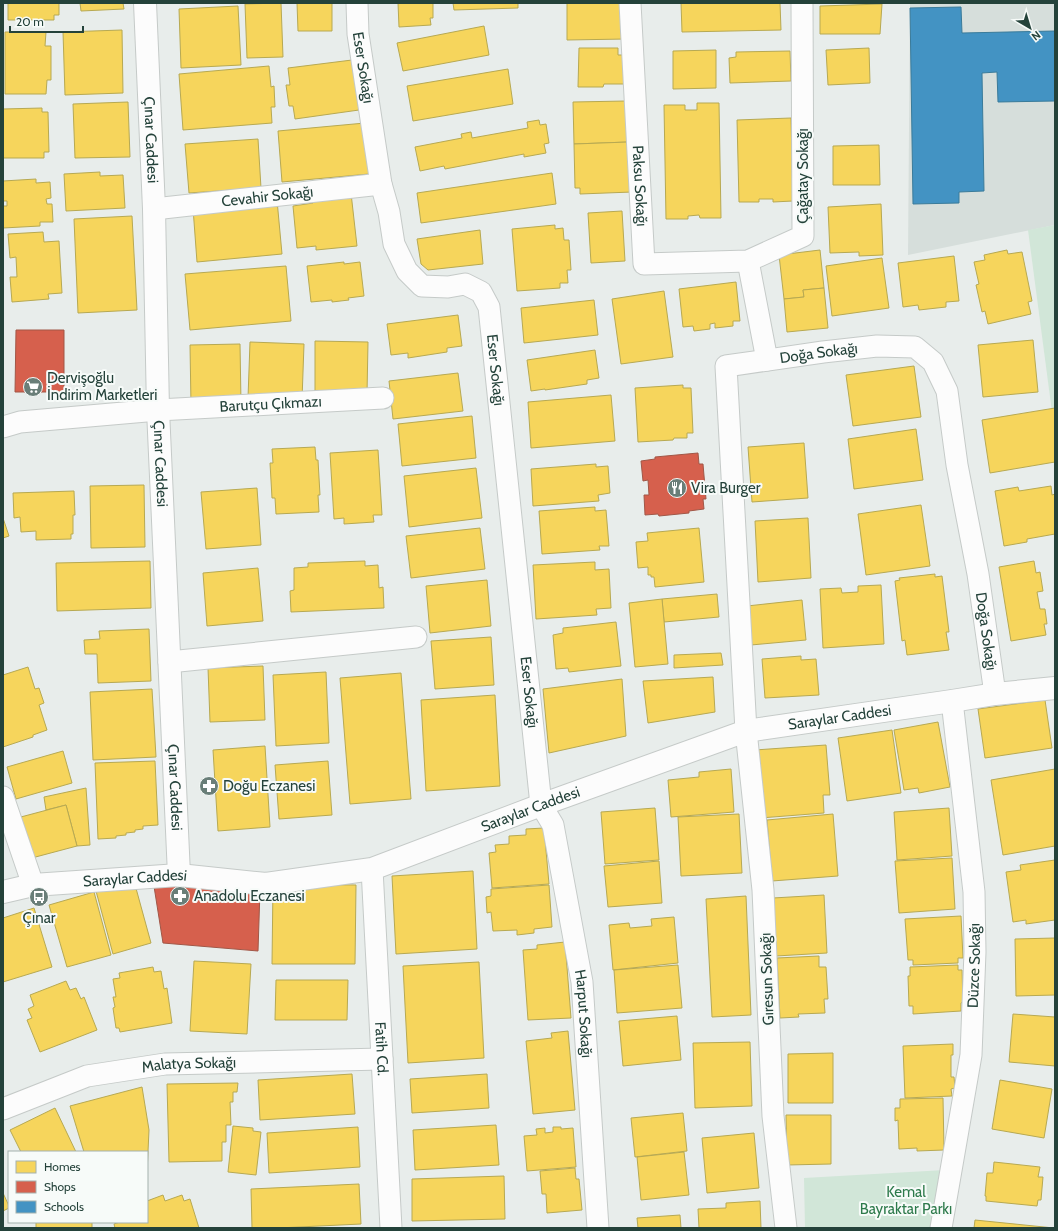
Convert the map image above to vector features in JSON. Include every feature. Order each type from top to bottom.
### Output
[{"type":"street","name":"Çınar Caddesi","points":[[145,3],[154,209],[158,410],[179,875]]},
{"type":"street","name":"Eser Sokağı","points":[[357,3],[358,34],[381,184],[389,212],[394,244],[407,271],[422,286],[448,287],[465,284],[481,292],[489,307],[541,805]]},
{"type":"street","name":"Paksu Sokağı","points":[[630,3],[644,264],[748,261]]},
{"type":"street","name":"Çağatay Sokağı","points":[[748,261],[803,236],[802,3]]},
{"type":"street","name":"Cevahir Sokağı","points":[[154,209],[381,184]]},
{"type":"street","points":[[748,261],[767,360]]},
{"type":"street","name":"Doğa Sokağı","points":[[746,731],[726,366],[877,346],[915,347],[933,362],[947,391],[957,465],[978,574],[995,694]]},
{"type":"street","name":"Barutçu Çıkmazı","points":[[3,427],[20,422],[158,410],[383,398]]},
{"type":"street","points":[[169,662],[416,636]]},
{"type":"street","name":"Saraylar Caddesi","points":[[3,892],[33,885],[179,875],[266,884],[372,869],[541,805],[746,731],[995,694],[1055,688]]},
{"type":"street","name":"Düzce Sokağı","points":[[941,1228],[971,1055],[975,952],[974,892],[952,701]]},
{"type":"street","name":"Gıresun Sokağı","points":[[746,731],[763,890],[773,1116],[786,1228]]},
{"type":"street","points":[[3,797],[33,885]]},
{"type":"street","name":"Harput Sokağı","points":[[541,805],[553,825],[582,982],[598,1228]]},
{"type":"street","name":"Fatih Cd.","points":[[372,869],[391,1228]]},
{"type":"street","name":"Malatya Sokağı","points":[[3,1109],[87,1076],[165,1064],[382,1059]]},
{"type":"shaded area","points":[[910,3],[1055,3],[1055,225],[908,255]]},
{"type":"green space","points":[[1055,225],[1055,412],[1052,412],[1028,230]]},
{"type":"green space","name":"Kemal Bayraktar Parkı","points":[[945,1170],[936,1228],[805,1228],[804,1178]]},
{"type":"building: Homes","points":[[8,3],[59,3],[59,15],[54,15],[54,20],[8,20]]},
{"type":"building: Homes","points":[[80,3],[123,3],[124,9],[81,11]]},
{"type":"building: Homes","points":[[281,3],[283,57],[247,58],[245,4]]},
{"type":"building: Homes","points":[[297,3],[332,3],[332,31],[298,31]]},
{"type":"building: Homes","points":[[398,3],[433,3],[433,18],[430,18],[431,25],[399,27]]},
{"type":"building: Homes","points":[[453,3],[518,3],[518,8],[454,10]]},
{"type":"building: Homes","points":[[567,3],[626,3],[626,39],[567,40]]},
{"type":"building: Homes","points":[[681,3],[780,3],[781,30],[682,32]]},
{"type":"building: Homes","points":[[882,4],[880,34],[820,34],[820,6]]},
{"type":"building: Homes","points":[[238,6],[241,65],[181,68],[179,9]]},
{"type":"building: Homes","points":[[484,26],[489,55],[403,71],[397,43]]},
{"type":"building: Homes","points":[[122,30],[123,93],[65,95],[63,32]]},
{"type":"building: Homes","points":[[5,32],[46,32],[45,46],[51,46],[51,80],[47,80],[46,94],[5,94]]},
{"type":"building: Homes","points":[[579,48],[618,48],[618,55],[626,55],[626,84],[604,84],[603,87],[578,87]]},
{"type":"building: Homes","points":[[869,48],[870,83],[828,85],[826,50]]},
{"type":"building: Homes","points":[[716,50],[716,88],[673,89],[673,51]]},
{"type":"building: Homes","points":[[790,51],[791,81],[730,83],[729,58],[736,57],[736,52]]},
{"type":"building: Homes","points":[[352,60],[359,110],[295,119],[293,106],[289,106],[286,85],[290,85],[288,68]]},
{"type":"building: Homes","points":[[269,66],[271,87],[274,86],[275,107],[271,107],[272,123],[183,130],[179,74]]},
{"type":"building: Homes","points":[[508,69],[513,104],[413,121],[407,86]]},
{"type":"building: Homes","points":[[626,101],[628,142],[574,144],[573,102]]},
{"type":"building: Homes","points":[[128,102],[130,157],[75,158],[73,104]]},
{"type":"building: Homes","points":[[697,103],[719,103],[721,218],[700,218],[699,215],[688,216],[688,219],[666,219],[664,105],[685,105],[685,110],[697,110]]},
{"type":"building: Homes","points":[[42,108],[42,112],[48,112],[49,152],[44,152],[44,158],[3,158],[3,109]]},
{"type":"building: Homes","points":[[791,118],[793,201],[773,202],[773,199],[759,199],[759,202],[739,202],[737,120]]},
{"type":"building: Homes","points":[[539,120],[540,125],[546,124],[549,143],[544,144],[546,153],[524,157],[524,154],[445,169],[444,166],[420,171],[415,147],[462,138],[461,134],[471,132],[472,138],[528,128],[527,122]]},
{"type":"building: Homes","points":[[365,123],[369,174],[282,182],[278,131]]},
{"type":"building: Homes","points":[[258,139],[261,188],[189,193],[185,144]]},
{"type":"building: Homes","points":[[628,142],[632,192],[580,194],[580,188],[575,188],[574,144]]},
{"type":"building: Homes","points":[[879,145],[880,185],[833,185],[833,146]]},
{"type":"building: Homes","points":[[100,172],[100,176],[123,175],[125,208],[66,211],[64,174]]},
{"type":"building: Homes","points":[[552,173],[556,204],[421,223],[417,193]]},
{"type":"building: Homes","points":[[36,179],[36,183],[50,182],[51,198],[46,199],[47,204],[52,204],[53,222],[40,222],[40,226],[3,228],[3,206],[7,206],[7,201],[3,201],[3,181]]},
{"type":"building: Homes","points":[[351,193],[357,246],[316,250],[316,246],[297,248],[293,206],[313,203],[313,197]]},
{"type":"building: Homes","points":[[277,200],[282,254],[197,262],[193,208]]},
{"type":"building: Homes","points":[[881,204],[883,255],[859,256],[859,252],[830,253],[828,207]]},
{"type":"building: Homes","points":[[622,211],[625,261],[591,263],[588,213]]},
{"type":"building: Homes","points":[[132,216],[137,310],[78,313],[74,219]]},
{"type":"building: Homes","points":[[555,225],[555,229],[563,228],[564,240],[569,240],[571,270],[567,270],[568,283],[560,283],[560,288],[517,291],[512,229]]},
{"type":"building: Homes","points":[[480,230],[483,264],[428,270],[421,264],[417,239]]},
{"type":"building: Homes","points":[[43,232],[44,242],[59,241],[62,293],[48,294],[49,299],[12,302],[10,277],[17,277],[16,257],[10,258],[8,234]]},
{"type":"building: Homes","points":[[820,250],[824,288],[803,290],[804,297],[784,299],[779,255]]},
{"type":"building: Homes","points":[[1007,250],[1008,254],[1022,252],[1032,301],[1028,302],[1031,314],[988,324],[985,311],[982,312],[976,285],[979,284],[974,262],[985,260],[984,255]]},
{"type":"building: Homes","points":[[954,256],[959,301],[946,302],[946,307],[919,310],[918,305],[903,307],[898,263]]},
{"type":"building: Homes","points":[[882,258],[889,308],[832,316],[826,266]]},
{"type":"building: Homes","points":[[344,262],[344,264],[360,262],[364,296],[332,302],[332,300],[311,302],[307,266]]},
{"type":"building: Homes","points":[[286,266],[291,321],[190,330],[185,274]]},
{"type":"building: Homes","points":[[736,282],[740,321],[733,321],[733,326],[715,328],[715,323],[710,324],[710,329],[694,331],[693,326],[683,327],[679,289]]},
{"type":"building: Homes","points":[[824,288],[828,328],[787,332],[784,299],[804,297],[803,290]]},
{"type":"building: Homes","points":[[664,291],[673,357],[621,364],[612,299]]},
{"type":"building: Homes","points":[[594,300],[598,335],[524,343],[521,308]]},
{"type":"building: Homes","points":[[458,315],[462,346],[447,348],[447,352],[408,358],[408,353],[391,355],[387,324]]},
{"type":"building: Homes","points":[[1033,340],[1038,392],[983,397],[978,345]]},
{"type":"building: Homes","points":[[315,341],[368,342],[367,394],[315,393]]},
{"type":"building: Homes","points":[[250,342],[304,344],[302,400],[248,398]]},
{"type":"building: Homes","points":[[240,344],[241,403],[191,405],[190,345]]},
{"type":"building: Homes","points":[[595,350],[599,378],[587,380],[587,384],[531,391],[527,360]]},
{"type":"building: Homes","points":[[914,366],[921,417],[853,426],[846,375]]},
{"type":"building: Homes","points":[[458,373],[463,411],[393,419],[389,381]]},
{"type":"building: Homes","points":[[683,385],[683,388],[691,388],[693,433],[687,433],[687,438],[638,442],[635,388]]},
{"type":"building: Homes","points":[[611,395],[615,441],[531,448],[528,402]]},
{"type":"building: Homes","points":[[1055,408],[1055,462],[990,473],[982,420]]},
{"type":"building: Homes","points":[[472,416],[476,458],[402,466],[398,424]]},
{"type":"building: Homes","points":[[916,429],[923,480],[854,489],[848,439]]},
{"type":"building: Homes","points":[[804,443],[808,498],[752,502],[748,447]]},
{"type":"building: Homes","points":[[315,447],[316,460],[318,460],[320,495],[318,495],[319,512],[276,514],[275,498],[272,498],[270,463],[273,463],[272,449]]},
{"type":"building: Homes","points":[[378,450],[382,515],[373,515],[374,522],[344,524],[344,518],[334,519],[330,453]]},
{"type":"building: Homes","points":[[596,464],[596,467],[608,466],[610,493],[598,495],[599,501],[533,506],[531,469]]},
{"type":"building: Homes","points":[[476,468],[482,518],[409,527],[404,476]]},
{"type":"building: Homes","points":[[144,485],[145,547],[91,548],[90,486]]},
{"type":"building: Homes","points":[[1051,486],[1052,495],[1055,494],[1055,534],[1027,539],[1027,542],[1004,546],[995,491],[1018,487],[1019,491]]},
{"type":"building: Homes","points":[[257,488],[261,545],[206,549],[201,492]]},
{"type":"building: Homes","points":[[74,491],[75,515],[73,515],[73,534],[71,534],[71,539],[36,540],[36,531],[21,532],[20,517],[14,518],[13,493]]},
{"type":"building: Homes","points":[[921,505],[930,566],[866,575],[858,514]]},
{"type":"building: Homes","points":[[595,507],[595,511],[606,510],[609,546],[599,546],[600,550],[542,554],[539,511]]},
{"type":"building: Homes","points":[[3,518],[9,536],[3,538]]},
{"type":"building: Homes","points":[[808,518],[811,578],[758,582],[755,521]]},
{"type":"building: Homes","points":[[480,528],[485,569],[411,578],[406,536]]},
{"type":"building: Homes","points":[[699,528],[704,582],[655,587],[654,577],[648,575],[648,567],[638,568],[636,542],[648,541],[647,533]]},
{"type":"building: Homes","points":[[150,561],[151,608],[57,611],[56,563]]},
{"type":"building: Homes","points":[[365,561],[365,566],[378,565],[379,588],[383,587],[384,608],[291,612],[290,591],[294,590],[294,568],[308,567],[308,563]]},
{"type":"building: Homes","points":[[1034,561],[1036,573],[1040,572],[1043,591],[1037,592],[1040,609],[1045,609],[1047,624],[1044,624],[1046,635],[1011,641],[999,567]]},
{"type":"building: Homes","points":[[595,562],[595,570],[609,569],[611,608],[596,609],[597,615],[536,619],[533,565]]},
{"type":"building: Homes","points":[[258,568],[263,621],[207,626],[203,573]]},
{"type":"building: Homes","points":[[935,574],[935,577],[942,576],[949,632],[946,632],[949,650],[907,655],[905,640],[902,641],[895,581],[900,580],[899,578]]},
{"type":"building: Homes","points":[[487,580],[491,626],[430,633],[426,586]]},
{"type":"building: Homes","points":[[881,585],[884,644],[823,648],[820,589],[841,588],[842,593],[858,592],[858,586]]},
{"type":"building: Homes","points":[[717,594],[719,617],[664,622],[662,599]]},
{"type":"building: Homes","points":[[662,599],[668,664],[635,667],[629,603]]},
{"type":"building: Homes","points":[[802,600],[806,640],[751,645],[747,606]]},
{"type":"building: Homes","points":[[616,622],[621,666],[569,672],[568,668],[556,669],[553,635],[563,633],[563,628]]},
{"type":"building: Homes","points":[[149,629],[151,681],[98,683],[97,654],[85,654],[84,640],[100,639],[99,631]]},
{"type":"building: Homes","points":[[491,637],[494,685],[435,689],[431,641]]},
{"type":"building: Homes","points":[[721,653],[723,665],[674,668],[674,655]]},
{"type":"building: Homes","points":[[801,656],[801,660],[816,659],[819,695],[765,698],[762,659]]},
{"type":"building: Homes","points":[[263,666],[265,720],[210,722],[208,668]]},
{"type":"building: Homes","points":[[28,667],[35,689],[39,688],[44,703],[39,705],[47,730],[33,735],[33,737],[3,747],[3,675]]},
{"type":"building: Homes","points":[[326,672],[329,743],[276,746],[273,675]]},
{"type":"building: Homes","points":[[401,673],[411,799],[350,804],[340,678]]},
{"type":"building: Homes","points":[[713,677],[715,712],[648,723],[643,681]]},
{"type":"building: Homes","points":[[622,679],[626,736],[549,753],[543,689]]},
{"type":"building: Homes","points":[[152,689],[156,757],[93,760],[90,692]]},
{"type":"building: Homes","points":[[495,695],[500,786],[426,791],[421,700]]},
{"type":"building: Homes","points":[[1045,700],[1052,748],[985,758],[978,709]]},
{"type":"building: Homes","points":[[938,722],[950,787],[919,793],[918,788],[904,790],[894,730]]},
{"type":"building: Homes","points":[[892,730],[901,793],[847,801],[838,738]]},
{"type":"building: Homes","points":[[826,745],[830,795],[823,795],[824,813],[760,818],[755,750]]},
{"type":"building: Homes","points":[[265,746],[270,827],[218,831],[213,750]]},
{"type":"building: Homes","points":[[63,751],[72,783],[16,799],[7,767]]},
{"type":"building: Homes","points":[[155,761],[158,825],[143,826],[143,829],[126,833],[126,835],[116,836],[116,838],[98,839],[95,763]]},
{"type":"building: Homes","points":[[328,761],[332,815],[279,819],[275,765]]},
{"type":"building: Homes","points":[[731,769],[734,812],[671,817],[668,780],[699,777],[699,772]]},
{"type":"building: Homes","points":[[1055,769],[1055,846],[1003,855],[991,780]]},
{"type":"building: Homes","points":[[86,788],[90,845],[77,846],[66,805],[46,810],[44,797]]},
{"type":"building: Homes","points":[[66,805],[77,846],[28,859],[17,818]]},
{"type":"building: Homes","points":[[655,808],[659,860],[605,864],[601,812]]},
{"type":"building: Homes","points":[[949,808],[952,856],[897,860],[894,812]]},
{"type":"building: Homes","points":[[739,814],[742,873],[681,876],[678,817]]},
{"type":"building: Homes","points":[[833,814],[838,876],[772,881],[767,820]]},
{"type":"building: Homes","points":[[544,828],[549,884],[492,888],[489,853],[496,852],[495,845],[509,844],[509,836],[526,835],[526,829]]},
{"type":"building: Homes","points":[[952,858],[955,909],[899,913],[895,861]]},
{"type":"building: Homes","points":[[1055,860],[1055,920],[1026,924],[1026,920],[1013,922],[1006,872],[1021,870],[1020,865]]},
{"type":"building: Homes","points":[[659,861],[662,903],[608,907],[604,866]]},
{"type":"building: Homes","points":[[473,871],[477,949],[396,954],[392,876]]},
{"type":"building: Homes","points":[[134,881],[151,943],[113,954],[96,891]]},
{"type":"building: Homes","points":[[273,884],[356,885],[355,964],[272,964]]},
{"type":"building: Homes","points":[[549,885],[552,927],[534,929],[534,933],[517,935],[517,930],[493,931],[491,912],[487,913],[486,897],[491,896],[491,889]]},
{"type":"building: Homes","points":[[94,892],[111,955],[67,967],[49,905]]},
{"type":"building: Homes","points":[[824,895],[827,953],[776,956],[773,898]]},
{"type":"building: Homes","points":[[746,896],[751,1015],[712,1017],[706,899]]},
{"type":"building: Homes","points":[[34,908],[52,967],[3,982],[3,918]]},
{"type":"building: Homes","points":[[961,916],[963,958],[958,958],[958,963],[913,965],[913,960],[908,960],[905,919]]},
{"type":"building: Homes","points":[[674,917],[678,963],[613,970],[609,925],[629,923],[630,928],[652,926],[651,919]]},
{"type":"building: Homes","points":[[1055,938],[1055,995],[1016,996],[1015,939]]},
{"type":"building: Homes","points":[[565,942],[571,1018],[528,1020],[523,950],[537,949],[537,945]]},
{"type":"building: Homes","points":[[819,956],[819,967],[826,967],[828,999],[824,999],[825,1013],[798,1014],[799,1017],[780,1018],[777,958]]},
{"type":"building: Homes","points":[[194,961],[251,964],[247,1034],[190,1031]]},
{"type":"building: Homes","points":[[479,962],[484,1058],[408,1063],[403,966]]},
{"type":"building: Homes","points":[[678,965],[682,1008],[617,1013],[614,970]]},
{"type":"building: Homes","points":[[958,965],[958,970],[962,970],[963,1002],[961,1003],[961,1011],[913,1014],[913,1006],[909,1006],[908,976],[910,976],[910,967]]},
{"type":"building: Homes","points":[[153,967],[154,972],[161,971],[164,989],[167,988],[172,1023],[120,1032],[119,1028],[116,1028],[113,1008],[115,1007],[113,997],[116,997],[113,979],[120,978],[119,973]]},
{"type":"building: Homes","points":[[276,980],[348,980],[347,1020],[275,1020]]},
{"type":"building: Homes","points":[[66,981],[70,990],[76,988],[81,999],[84,997],[97,1030],[40,1052],[27,1020],[32,1018],[28,1009],[34,1006],[30,995]]},
{"type":"building: Homes","points":[[1013,1014],[1055,1017],[1055,1066],[1009,1062]]},
{"type":"building: Homes","points":[[677,1016],[681,1060],[623,1066],[619,1021]]},
{"type":"building: Homes","points":[[568,1031],[575,1110],[533,1114],[526,1041],[552,1038],[551,1033]]},
{"type":"building: Homes","points":[[750,1042],[752,1106],[695,1108],[693,1043]]},
{"type":"building: Homes","points":[[953,1044],[953,1055],[951,1055],[951,1077],[954,1077],[955,1088],[951,1089],[952,1096],[905,1098],[903,1046]]},
{"type":"building: Homes","points":[[833,1053],[833,1103],[788,1103],[788,1054]]},
{"type":"building: Homes","points":[[352,1074],[355,1114],[260,1120],[258,1080]]},
{"type":"building: Homes","points":[[487,1074],[489,1108],[412,1113],[410,1079]]},
{"type":"building: Homes","points":[[1000,1080],[1052,1089],[1044,1138],[992,1129]]},
{"type":"building: Homes","points":[[238,1083],[237,1092],[233,1092],[233,1102],[230,1102],[231,1125],[226,1125],[226,1142],[222,1142],[222,1161],[169,1162],[167,1084]]},
{"type":"building: Homes","points":[[142,1087],[149,1130],[148,1152],[84,1151],[70,1106]]},
{"type":"building: Homes","points":[[943,1098],[944,1150],[917,1151],[917,1148],[899,1149],[898,1120],[895,1121],[895,1108],[900,1108],[900,1099]]},
{"type":"building: Homes","points":[[55,1108],[76,1151],[20,1151],[10,1130]]},
{"type":"building: Homes","points":[[683,1113],[687,1151],[635,1157],[631,1118]]},
{"type":"building: Homes","points":[[786,1115],[831,1115],[831,1164],[787,1165]]},
{"type":"building: Homes","points":[[496,1125],[499,1165],[415,1170],[413,1130]]},
{"type":"building: Homes","points":[[233,1126],[253,1128],[253,1131],[261,1132],[256,1175],[228,1172]]},
{"type":"building: Homes","points":[[358,1127],[360,1167],[269,1173],[267,1133]]},
{"type":"building: Homes","points":[[553,1127],[561,1127],[561,1129],[573,1128],[576,1167],[527,1171],[524,1136],[537,1135],[536,1129],[545,1128],[545,1133],[553,1132]]},
{"type":"building: Homes","points":[[754,1133],[759,1188],[707,1193],[702,1138]]},
{"type":"building: Homes","points":[[684,1152],[689,1195],[641,1200],[637,1157]]},
{"type":"building: Homes","points":[[994,1162],[1040,1167],[1038,1177],[1043,1177],[1041,1200],[1038,1200],[1037,1206],[986,1201],[987,1173],[993,1173]]},
{"type":"building: Homes","points":[[575,1168],[576,1179],[579,1179],[582,1210],[547,1213],[546,1194],[542,1194],[540,1171]]},
{"type":"building: Homes","points":[[504,1176],[505,1219],[412,1221],[412,1179]]},
{"type":"building: Homes","points":[[359,1184],[361,1224],[252,1228],[251,1189]]},
{"type":"building: Homes","points":[[3,1193],[8,1204],[8,1208],[3,1211]]},
{"type":"building: Homes","points":[[163,1195],[165,1201],[182,1195],[184,1201],[190,1199],[199,1228],[115,1228],[114,1224],[117,1223],[148,1223],[148,1201]]},
{"type":"building: Homes","points":[[760,1201],[761,1228],[699,1228],[698,1209],[726,1208],[726,1203]]},
{"type":"building: Homes","points":[[680,1215],[681,1228],[638,1228],[637,1218]]},
{"type":"building: Homes","points":[[975,1220],[1054,1228],[974,1228]]},
{"type":"building: Homes","points":[[36,1223],[92,1223],[92,1228],[36,1228]]},
{"type":"building: Shops","points":[[16,330],[64,330],[64,392],[15,392]]},
{"type":"building: Shops","name":"Vira Burger","points":[[698,453],[699,464],[703,464],[706,499],[703,499],[704,509],[689,511],[689,513],[659,516],[658,514],[645,515],[644,495],[649,495],[648,480],[643,481],[641,461],[655,459],[655,457]]},
{"type":"building: Shops","points":[[153,880],[260,890],[258,951],[163,943]]},
{"type":"building: Schools","points":[[961,7],[962,33],[1055,31],[1055,101],[998,102],[997,72],[982,73],[984,191],[959,192],[959,203],[913,204],[910,8]]},
{"type":"place","name":"Dervişoğlu İndirim Marketleri","points":[[33,387]]},
{"type":"place","name":"Vira Burger","points":[[677,488]]},
{"type":"place","name":"Doğu Eczanesi","points":[[209,786]]},
{"type":"place","name":"Anadolu Eczanesi","points":[[180,896]]},
{"type":"place","name":"Çınar","points":[[39,897]]}]
